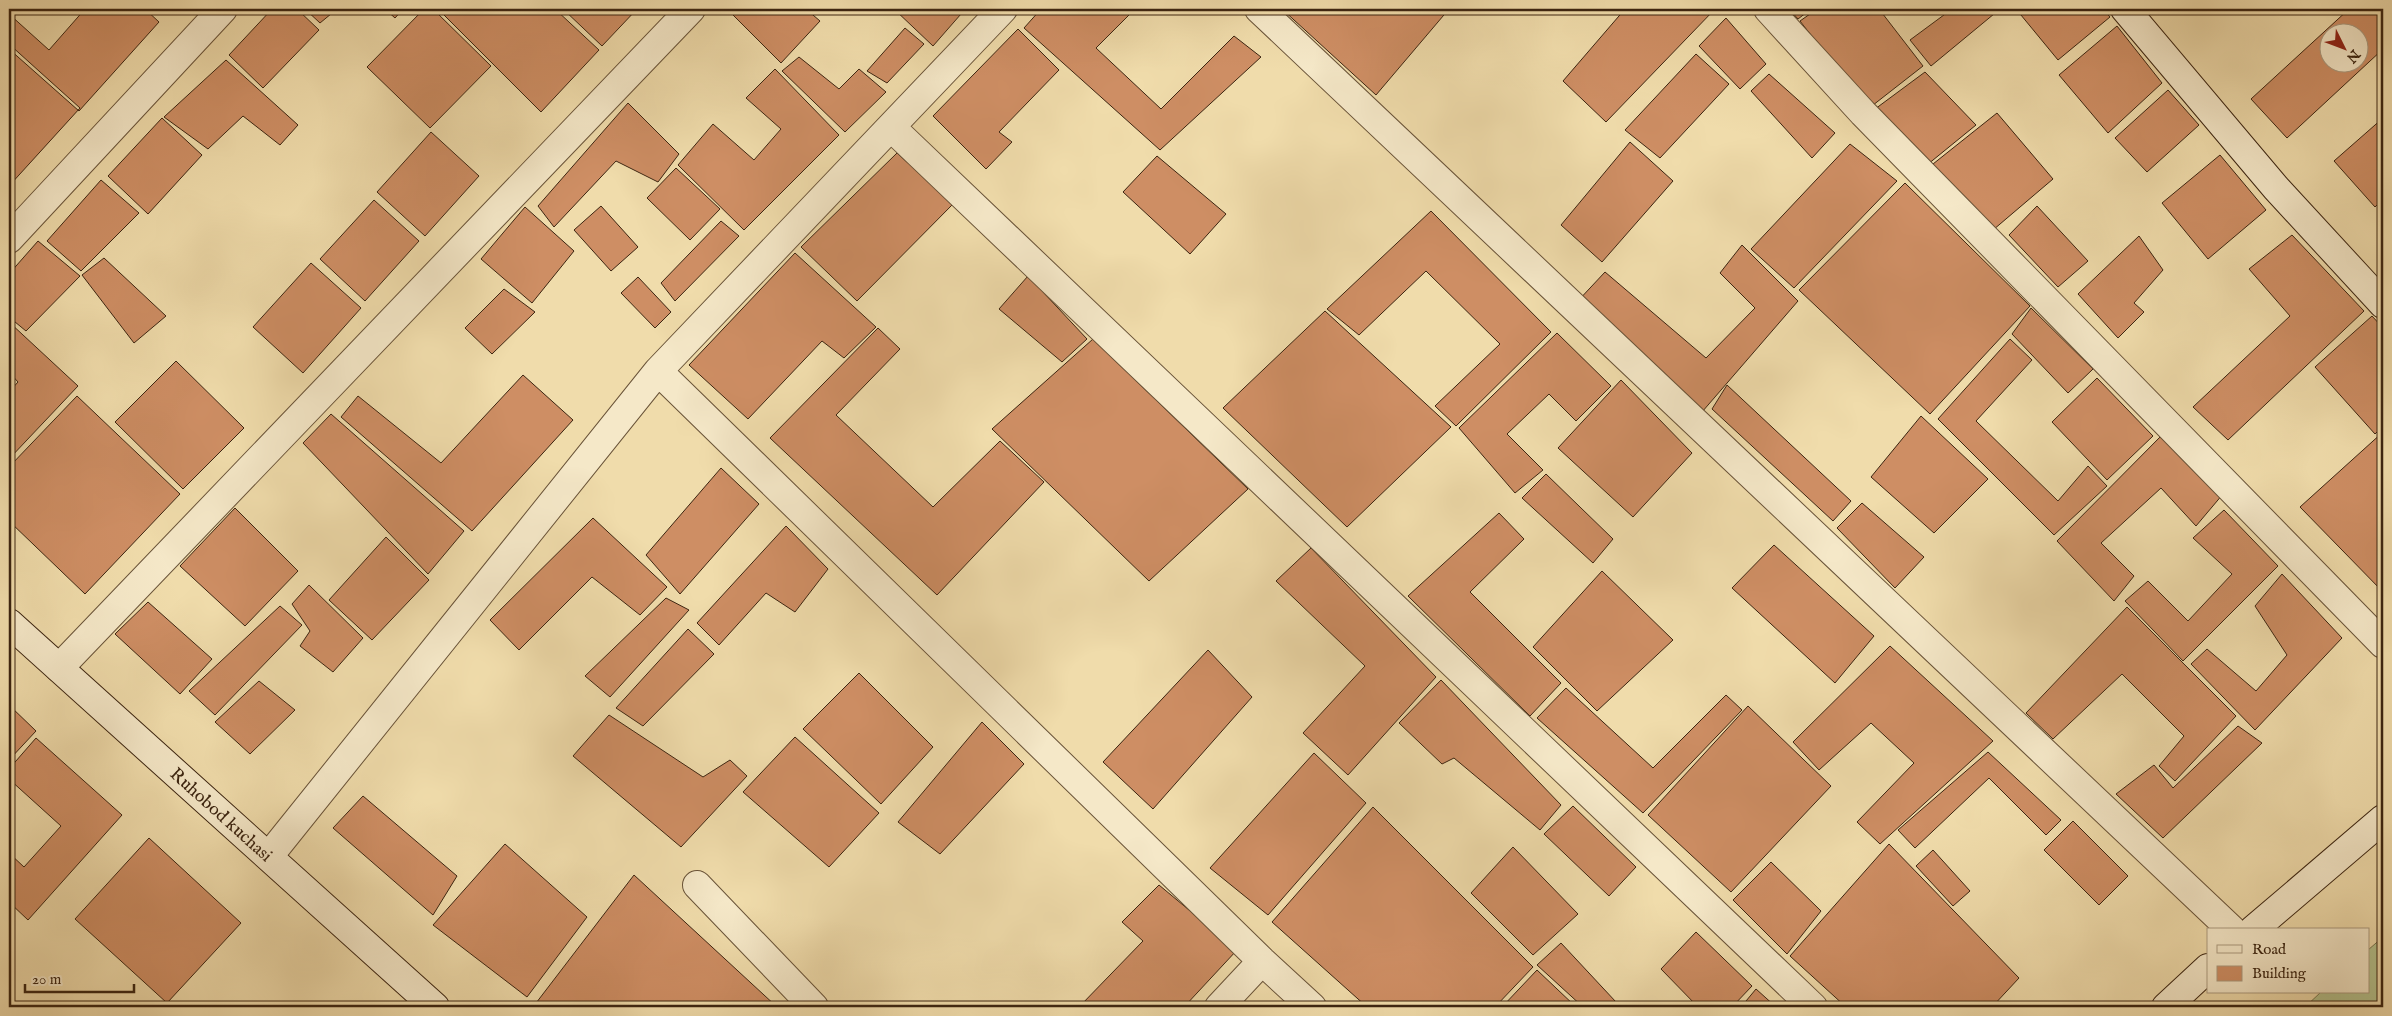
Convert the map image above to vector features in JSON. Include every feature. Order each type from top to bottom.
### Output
[{"type":"street","points":[[9,239],[223,9]]},
{"type":"street","points":[[59,668],[691,9]]},
{"type":"street","points":[[269,856],[658,371],[892,128],[1003,9]]},
{"type":"street","points":[[1259,9],[2230,928]]},
{"type":"street","points":[[1768,9],[1870,120],[2383,644]]},
{"type":"street","points":[[2125,9],[2276,188],[2383,304]]},
{"type":"street","points":[[892,128],[1813,1007]]},
{"type":"street","points":[[658,371],[1262,961],[1312,1007]]},
{"type":"street","name":"Ruhobod kuchasi","points":[[9,623],[435,1007]]},
{"type":"street","points":[[2255,928],[2383,819]]},
{"type":"street","points":[[697,885],[814,1007]]},
{"type":"street","points":[[1219,1007],[1262,961]]},
{"type":"street","points":[[2166,1007],[2207,969]]},
{"type":"green space","points":[[2383,937],[2383,1007],[2305,1007],[2319,994],[2370,994],[2370,948]]},
{"type":"building","points":[[85,9],[145,9],[159,22],[79,111],[9,49],[9,14],[49,50]]},
{"type":"building","points":[[272,9],[297,9],[319,30],[263,88],[229,55]]},
{"type":"building","points":[[305,9],[337,9],[320,23]]},
{"type":"building","points":[[385,9],[403,9],[395,18]]},
{"type":"building","points":[[424,9],[433,9],[491,66],[430,128],[367,67]]},
{"type":"building","points":[[447,9],[555,9],[599,50],[541,112],[443,14]]},
{"type":"building","points":[[563,9],[637,9],[602,46]]},
{"type":"building","points":[[727,9],[806,9],[820,21],[781,63]]},
{"type":"building","points":[[894,9],[955,9],[961,14],[933,46]]},
{"type":"building","points":[[1041,9],[1135,9],[1096,48],[1161,109],[1234,36],[1261,57],[1160,150],[1024,28]]},
{"type":"building","points":[[1282,9],[1386,9],[1392,14],[1399,9],[1449,9],[1376,95]]},
{"type":"building","points":[[1625,9],[1715,9],[1606,122],[1563,81]]},
{"type":"building","points":[[1789,9],[1811,9],[1798,19]]},
{"type":"building","points":[[1817,9],[1879,9],[1923,66],[1868,109],[1800,21]]},
{"type":"building","points":[[1952,9],[2000,9],[1931,66],[1910,40]]},
{"type":"building","points":[[2016,9],[2103,9],[2110,17],[2058,60]]},
{"type":"building","points":[[2349,9],[2383,9],[2383,49],[2370,61],[2370,22],[2335,22]]},
{"type":"building","points":[[1726,18],[1766,64],[1740,89],[1699,46]]},
{"type":"building","points":[[2117,26],[2162,83],[2108,133],[2059,75]]},
{"type":"building","points":[[905,28],[924,44],[887,83],[867,71]]},
{"type":"building","points":[[1018,29],[1059,70],[999,132],[1012,142],[986,169],[933,116]]},
{"type":"building","points":[[2320,36],[2320,72],[2358,72],[2287,138],[2251,99]]},
{"type":"building","points":[[9,44],[80,108],[9,186]]},
{"type":"building","points":[[1696,54],[1729,84],[1660,158],[1625,130]]},
{"type":"building","points":[[799,57],[839,89],[859,69],[886,92],[845,132],[782,71]]},
{"type":"building","points":[[226,60],[298,125],[280,145],[243,116],[208,149],[164,117]]},
{"type":"building","points":[[775,69],[839,135],[744,230],[678,165],[713,124],[754,160],[781,129],[746,98]]},
{"type":"building","points":[[1925,72],[1976,125],[1922,169],[1871,112]]},
{"type":"building","points":[[1769,74],[1835,133],[1812,158],[1751,91]]},
{"type":"building","points":[[2168,90],[2199,125],[2147,172],[2115,138]]},
{"type":"building","points":[[628,103],[679,154],[658,182],[616,161],[554,227],[538,206]]},
{"type":"building","points":[[1997,113],[2053,179],[1993,230],[1933,164]]},
{"type":"building","points":[[162,118],[202,155],[148,214],[108,176]]},
{"type":"building","points":[[2383,118],[2383,199],[2375,207],[2334,161]]},
{"type":"building","points":[[431,132],[479,176],[425,236],[377,192]]},
{"type":"building","points":[[1630,142],[1673,181],[1602,262],[1561,225]]},
{"type":"building","points":[[1850,144],[1897,181],[1794,288],[1751,249]]},
{"type":"building","points":[[897,153],[953,204],[857,301],[801,247]]},
{"type":"building","points":[[2220,155],[2266,210],[2208,259],[2162,203]]},
{"type":"building","points":[[1157,156],[1226,214],[1190,254],[1123,192]]},
{"type":"building","points":[[676,168],[720,209],[690,240],[647,198]]},
{"type":"building","points":[[101,180],[139,213],[81,271],[47,241]]},
{"type":"building","points":[[1905,183],[2030,306],[1930,414],[1799,290]]},
{"type":"building","points":[[374,200],[419,241],[365,301],[320,259]]},
{"type":"building","points":[[601,206],[638,247],[611,271],[574,230]]},
{"type":"building","points":[[2037,206],[2088,261],[2058,287],[2009,235]]},
{"type":"building","points":[[525,207],[574,251],[532,303],[481,259]]},
{"type":"building","points":[[1431,211],[1551,332],[1456,426],[1435,406],[1500,344],[1426,271],[1359,335],[1327,309]]},
{"type":"building","points":[[721,221],[739,236],[675,301],[661,283]]},
{"type":"building","points":[[2292,235],[2364,311],[2228,440],[2193,407],[2290,316],[2249,269]]},
{"type":"building","points":[[2139,236],[2163,270],[2134,303],[2144,312],[2118,338],[2078,294]]},
{"type":"building","points":[[38,241],[80,276],[26,331],[9,317],[9,274]]},
{"type":"building","points":[[1742,245],[1798,301],[1702,412],[1576,303],[1605,272],[1706,358],[1755,308],[1720,273]]},
{"type":"building","points":[[795,253],[876,327],[844,358],[822,341],[748,419],[689,365]]},
{"type":"building","points":[[104,258],[166,316],[134,343],[82,275]]},
{"type":"building","points":[[311,263],[361,308],[303,373],[253,327]]},
{"type":"building","points":[[1028,276],[1087,339],[1062,362],[999,309]]},
{"type":"building","points":[[638,277],[671,312],[655,328],[621,293]]},
{"type":"building","points":[[504,289],[535,312],[492,354],[465,328]]},
{"type":"building","points":[[2031,308],[2093,369],[2068,393],[2012,334]]},
{"type":"building","points":[[1325,311],[1451,427],[1347,527],[1223,408]]},
{"type":"building","points":[[2372,316],[2383,328],[2383,426],[2375,434],[2315,367]]},
{"type":"building","points":[[9,322],[78,386],[9,459],[9,392],[18,382],[9,372]]},
{"type":"building","points":[[878,328],[900,349],[836,415],[933,507],[1000,441],[1044,482],[937,595],[770,438]]},
{"type":"building","points":[[1557,333],[1611,386],[1576,421],[1549,394],[1507,434],[1543,470],[1515,493],[1459,428]]},
{"type":"building","points":[[1093,339],[1248,489],[1149,581],[992,429]]},
{"type":"building","points":[[2010,339],[2032,360],[1976,421],[2058,501],[2088,466],[2107,486],[2054,535],[1938,419]]},
{"type":"building","points":[[176,361],[244,428],[183,489],[115,422]]},
{"type":"building","points":[[523,375],[573,420],[472,531],[341,417],[358,396],[441,463]]},
{"type":"building","points":[[2097,378],[2153,436],[2107,480],[2052,422]]},
{"type":"building","points":[[1621,380],[1692,453],[1633,517],[1558,448]]},
{"type":"building","points":[[1727,385],[1851,501],[1833,521],[1712,409]]},
{"type":"building","points":[[77,396],[180,494],[85,594],[9,521],[9,467]]},
{"type":"building","points":[[331,414],[464,531],[428,574],[303,443]]},
{"type":"building","points":[[1921,416],[1988,479],[1934,533],[1871,477]]},
{"type":"building","points":[[2165,432],[2223,494],[2196,526],[2161,488],[2101,543],[2134,576],[2114,601],[2057,541]]},
{"type":"building","points":[[2383,432],[2383,592],[2300,507]]},
{"type":"building","points":[[721,468],[759,504],[680,594],[646,555]]},
{"type":"building","points":[[1546,474],[1613,539],[1593,563],[1522,498]]},
{"type":"building","points":[[1862,503],[1924,557],[1895,588],[1837,528]]},
{"type":"building","points":[[235,508],[298,571],[245,626],[180,566]]},
{"type":"building","points":[[2224,510],[2278,566],[2183,661],[2125,601],[2148,581],[2188,621],[2232,574],[2193,538]]},
{"type":"building","points":[[1499,513],[1524,539],[1470,592],[1561,683],[1530,716],[1408,596]]},
{"type":"building","points":[[593,518],[667,587],[640,615],[592,577],[519,650],[490,620]]},
{"type":"building","points":[[786,526],[828,569],[795,612],[766,593],[719,645],[697,623]]},
{"type":"building","points":[[386,537],[429,580],[372,640],[329,600]]},
{"type":"building","points":[[1774,545],[1874,636],[1835,683],[1732,588]]},
{"type":"building","points":[[1311,548],[1436,677],[1348,775],[1303,733],[1365,666],[1276,581]]},
{"type":"building","points":[[1602,571],[1673,640],[1597,711],[1533,647]]},
{"type":"building","points":[[2282,574],[2342,638],[2255,730],[2191,664],[2207,649],[2256,691],[2287,655],[2255,606]]},
{"type":"building","points":[[309,585],[363,638],[333,672],[300,646],[310,631],[292,604]]},
{"type":"building","points":[[666,598],[689,610],[610,697],[585,676]]},
{"type":"building","points":[[148,602],[212,659],[180,694],[115,634]]},
{"type":"building","points":[[280,606],[302,625],[215,715],[189,691]]},
{"type":"building","points":[[2127,607],[2236,716],[2175,781],[2159,766],[2184,736],[2122,674],[2053,739],[2026,713]]},
{"type":"building","points":[[688,629],[714,654],[643,726],[616,708]]},
{"type":"building","points":[[1890,646],[1993,741],[1880,844],[1857,822],[1914,763],[1871,723],[1819,770],[1793,742]]},
{"type":"building","points":[[1208,650],[1252,697],[1153,809],[1103,762]]},
{"type":"building","points":[[859,673],[933,747],[881,804],[803,729]]},
{"type":"building","points":[[1441,680],[1561,805],[1540,830],[1454,758],[1442,764],[1399,723]]},
{"type":"building","points":[[259,681],[295,710],[250,754],[215,722]]},
{"type":"building","points":[[1566,688],[1653,768],[1726,695],[1742,710],[1643,813],[1537,718]]},
{"type":"building","points":[[9,705],[36,731],[9,760]]},
{"type":"building","points":[[1748,706],[1831,786],[1731,892],[1648,815]]},
{"type":"building","points":[[609,715],[703,777],[730,760],[747,776],[681,847],[573,756]]},
{"type":"building","points":[[982,722],[1024,764],[940,854],[898,822]]},
{"type":"building","points":[[2238,726],[2262,743],[2163,838],[2116,794],[2154,765],[2173,788]]},
{"type":"building","points":[[795,737],[879,813],[829,867],[743,792]]},
{"type":"building","points":[[36,738],[122,815],[28,920],[9,902],[9,853],[24,867],[61,826],[9,779],[9,769]]},
{"type":"building","points":[[1988,752],[2061,820],[2046,835],[1989,778],[1915,848],[1898,830]]},
{"type":"building","points":[[1314,753],[1366,803],[1268,915],[1210,868]]},
{"type":"building","points":[[363,796],[457,876],[433,915],[333,828]]},
{"type":"building","points":[[1573,806],[1636,867],[1609,896],[1544,834]]},
{"type":"building","points":[[1373,807],[1533,967],[1495,1007],[1367,1007],[1272,922]]},
{"type":"building","points":[[2073,821],[2128,876],[2099,905],[2044,850]]},
{"type":"building","points":[[149,838],[241,923],[167,1003],[75,919]]},
{"type":"building","points":[[505,844],[587,917],[527,997],[433,925]]},
{"type":"building","points":[[1889,844],[2019,978],[1992,1007],[1846,1007],[1790,956]]},
{"type":"building","points":[[1513,847],[1578,914],[1533,955],[1471,893]]},
{"type":"building","points":[[1933,850],[1970,891],[1953,906],[1916,866]]},
{"type":"building","points":[[1771,862],[1821,911],[1787,954],[1733,900]]},
{"type":"building","points":[[634,875],[777,1007],[533,1007]]},
{"type":"building","points":[[1159,885],[1237,950],[1184,1007],[1079,1007],[1143,941],[1122,922]]},
{"type":"building","points":[[1696,932],[1752,986],[1732,1007],[1698,1007],[1661,969]]},
{"type":"building","points":[[1561,943],[1616,1002],[1611,1007],[1583,1007],[1537,965]]},
{"type":"building","points":[[1537,970],[1576,1007],[1502,1007]]},
{"type":"building","points":[[1756,989],[1776,1007],[1741,1007]]}]
